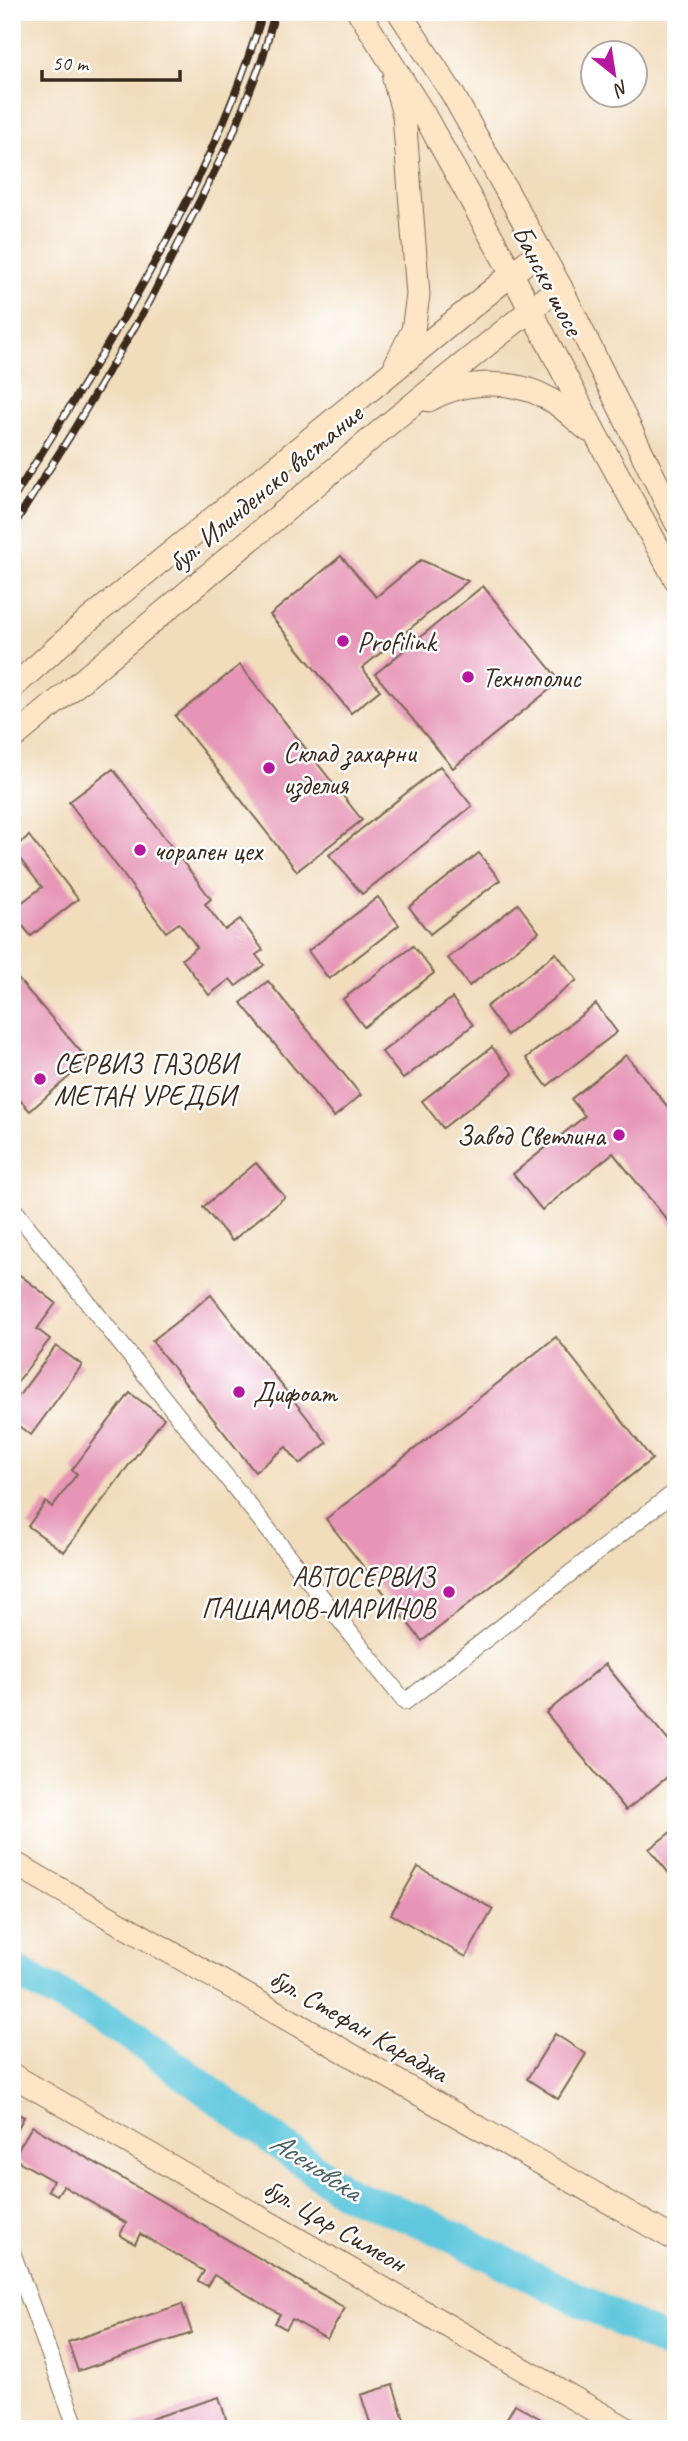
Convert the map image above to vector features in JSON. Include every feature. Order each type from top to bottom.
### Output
[{"type":"main road","name":"Банско шосе","points":[[359,12],[423,113],[676,580]]},
{"type":"main road","name":"Банско шосе","points":[[399,12],[452,93],[560,286],[676,522]]},
{"type":"main road","points":[[389,59],[404,115],[418,295],[413,330],[391,372]]},
{"type":"main road","name":"бул. Илинденско въстание","points":[[12,688],[80,627],[540,251]]},
{"type":"main road","name":"бул. Илинденско въстание","points":[[12,739],[396,418],[560,286]]},
{"type":"main road","points":[[396,418],[446,390],[488,384],[526,388],[554,402],[597,437]]},
{"type":"main road","name":"бул. Стефан Караджа","points":[[12,1862],[676,2240]]},
{"type":"main road","name":"бул. Цар Симеон","points":[[12,2076],[627,2429]]},
{"type":"street","points":[[12,1208],[405,1702],[676,1491]]},
{"type":"street","points":[[12,2252],[77,2429]]},
{"type":"building","name":"Profilink","points":[[341,556],[376,597],[421,560],[468,581],[362,668],[380,690],[351,713],[270,615]]},
{"type":"building","name":"Технополис","points":[[483,586],[560,681],[453,768],[375,674]]},
{"type":"building","name":"Склад захарни изделия","points":[[240,665],[362,820],[297,871],[175,716]]},
{"type":"building","points":[[440,766],[472,806],[362,894],[329,855]]},
{"type":"building","name":"чорапен цех","points":[[113,769],[211,899],[205,904],[225,930],[240,919],[263,950],[256,955],[264,965],[236,986],[230,979],[209,995],[182,959],[197,947],[179,923],[166,932],[69,802]]},
{"type":"building","points":[[29,836],[78,899],[31,936],[12,913],[12,910],[42,887],[12,849]]},
{"type":"building","points":[[479,853],[500,880],[430,934],[409,907]]},
{"type":"building","points":[[378,897],[399,925],[329,979],[308,951]]},
{"type":"building","points":[[518,904],[539,932],[469,986],[448,958]]},
{"type":"building","points":[[413,946],[434,973],[364,1027],[343,999]]},
{"type":"building","points":[[556,953],[577,980],[507,1035],[486,1007]]},
{"type":"building","points":[[12,972],[88,1060],[30,1111],[12,1091]]},
{"type":"building","points":[[268,981],[361,1095],[334,1117],[241,1003]]},
{"type":"building","points":[[452,998],[473,1025],[403,1079],[382,1052]]},
{"type":"building","points":[[596,1004],[617,1032],[547,1086],[526,1058]]},
{"type":"building","points":[[492,1047],[513,1074],[443,1128],[422,1101]]},
{"type":"building","name":"Завод Светлина","points":[[626,1055],[676,1117],[676,1231],[613,1153],[542,1210],[513,1174],[585,1116],[571,1099]]},
{"type":"building","points":[[256,1163],[285,1197],[232,1241],[203,1207]]},
{"type":"building","points":[[20,1275],[56,1303],[37,1329],[50,1339],[12,1389],[12,1286]]},
{"type":"building","name":"Дифоат","points":[[211,1295],[327,1443],[300,1464],[286,1447],[255,1472],[152,1341]]},
{"type":"building","points":[[556,1337],[652,1459],[422,1641],[326,1519]]},
{"type":"building","points":[[56,1346],[82,1365],[31,1435],[12,1421],[12,1405]]},
{"type":"building","points":[[130,1393],[164,1418],[64,1552],[28,1526],[46,1502],[52,1507],[77,1474],[72,1470]]},
{"type":"building","points":[[605,1664],[676,1750],[676,1770],[626,1810],[546,1713]]},
{"type":"building","points":[[676,1828],[676,1882],[649,1849]]},
{"type":"building","points":[[418,1867],[493,1909],[466,1957],[391,1914]]},
{"type":"building","points":[[555,2034],[586,2054],[558,2099],[527,2079]]},
{"type":"building","points":[[12,2111],[24,2117],[12,2139]]},
{"type":"building","points":[[32,2126],[345,2308],[327,2339],[292,2319],[286,2329],[275,2323],[280,2314],[214,2275],[207,2286],[198,2281],[204,2271],[140,2234],[135,2244],[120,2235],[126,2223],[63,2186],[57,2195],[48,2190],[53,2181],[13,2158]]},
{"type":"building","points":[[182,2304],[192,2333],[78,2371],[68,2342]]},
{"type":"building","points":[[393,2385],[407,2429],[372,2429],[361,2395]]},
{"type":"building","points":[[219,2397],[229,2428],[122,2428]]},
{"type":"building","points":[[515,2404],[558,2429],[501,2429]]},
{"type":"waterway","name":"Асеновска","points":[[12,1970],[128,2032],[345,2192],[423,2222],[676,2348]]},
{"type":"railway","points":[[12,501],[119,324],[186,203],[241,77],[263,12]]},
{"type":"railway","points":[[12,528],[150,301],[232,136],[262,60],[275,12]]},
{"type":"place","name":"Profilink","points":[[343,641]]},
{"type":"place","name":"Технополис","points":[[468,677]]},
{"type":"place","name":"Склад захарни изделия","points":[[269,768]]},
{"type":"place","name":"чорапен цех","points":[[140,850]]},
{"type":"place","name":"СЕРВИЗ ГАЗОВИ МЕТАН УРЕДБИ","points":[[40,1079]]},
{"type":"place","name":"Завод Светлина","points":[[619,1135]]},
{"type":"place","name":"Дифоат","points":[[239,1392]]},
{"type":"place","name":"АВТОСЕРВИЗ ПАШАМОВ-МАРИНОВ","points":[[449,1592]]}]
